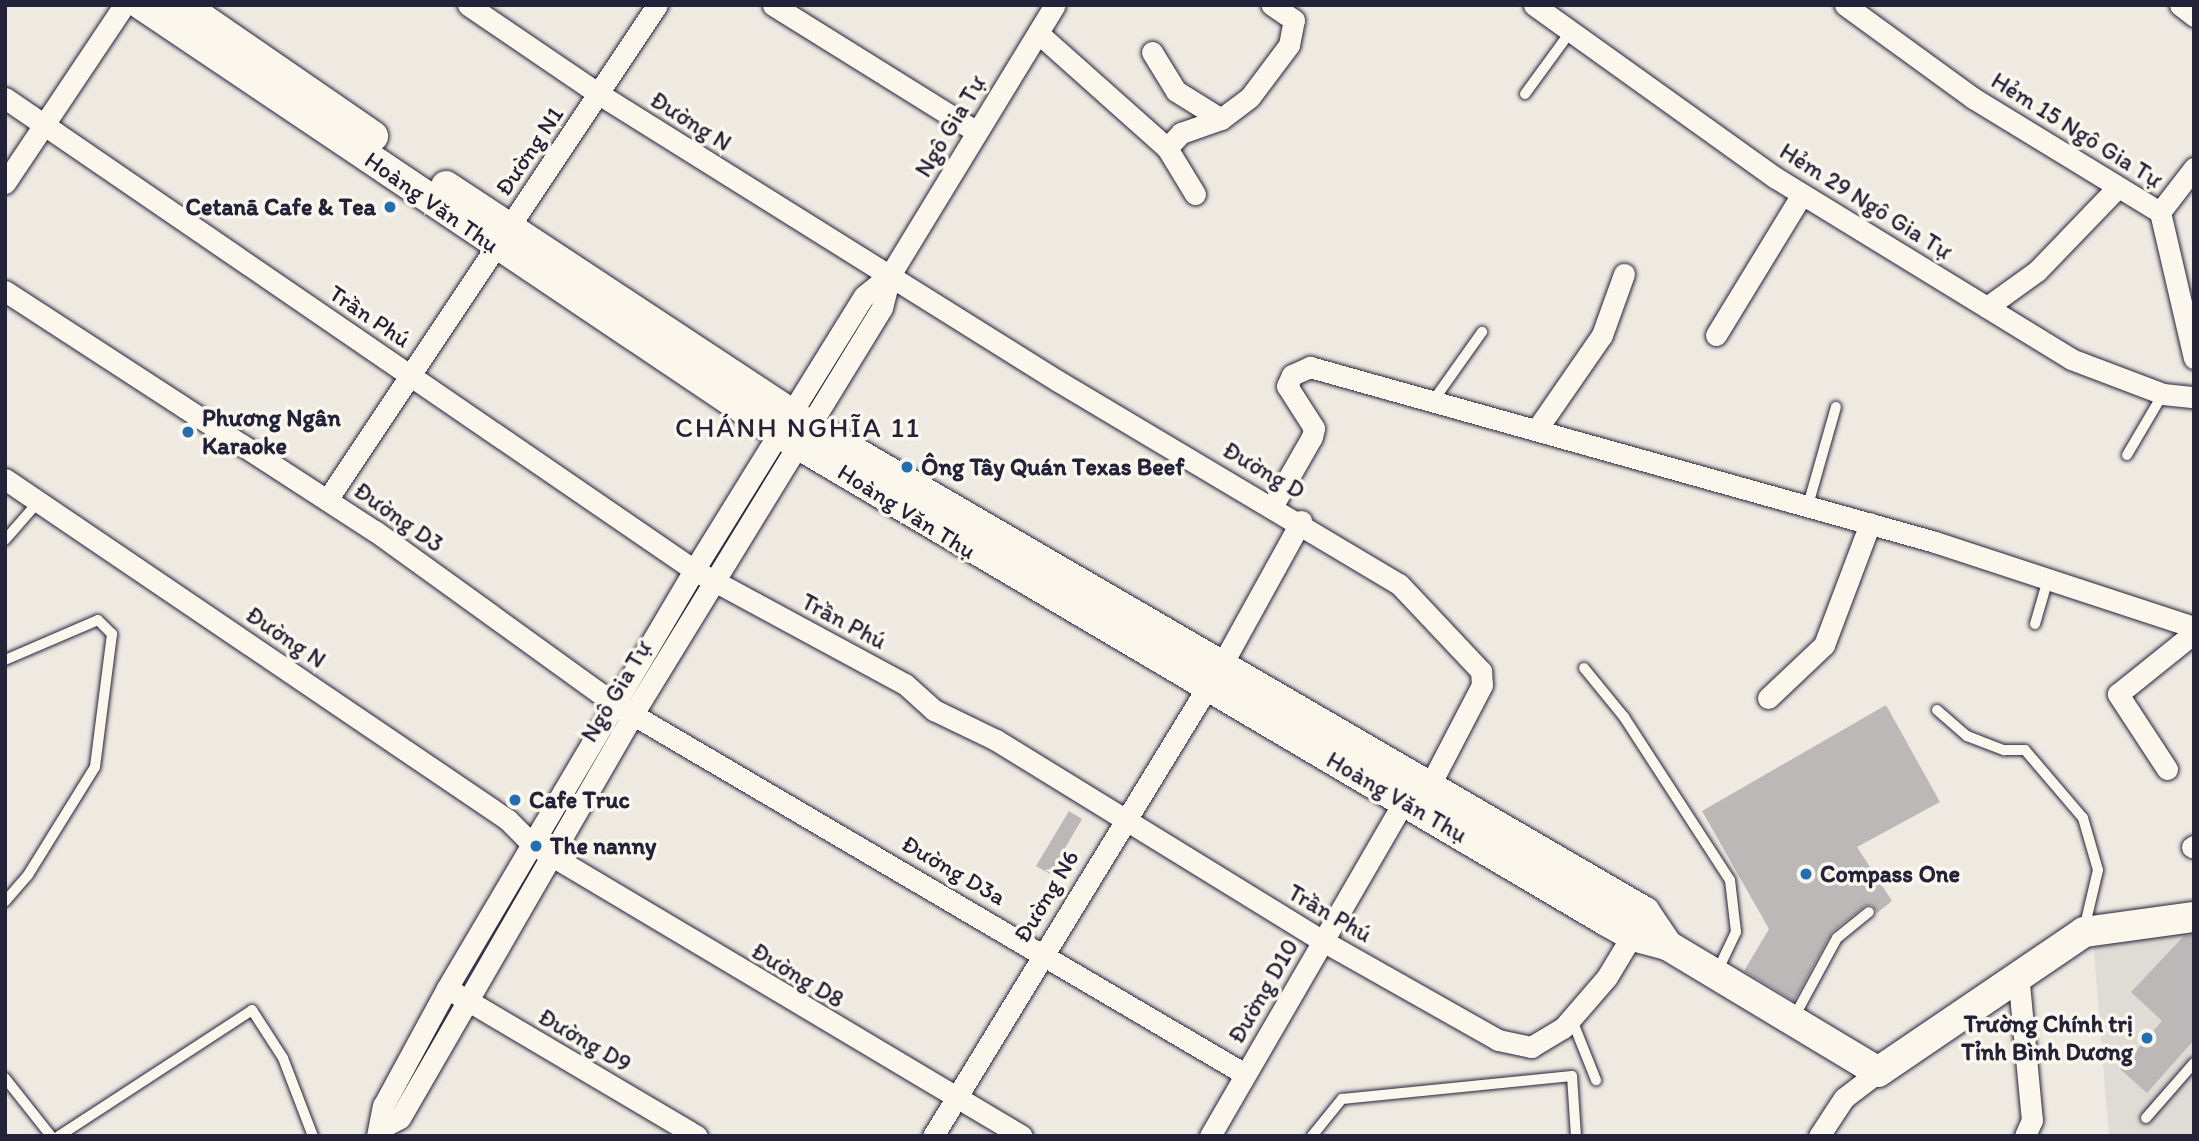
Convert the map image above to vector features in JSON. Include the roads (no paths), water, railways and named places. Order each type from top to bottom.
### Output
[{"type":"street","points":[[5,183],[124,5]]},
{"type":"street","name":"Hoàng Văn Thụ","points":[[142,5],[316,110],[502,238],[794,429],[1004,556],[1337,748],[1405,801],[1462,820],[1639,924],[1714,976],[1878,1072]]},
{"type":"street","name":"Hoàng Văn Thụ","points":[[183,5],[316,110]]},
{"type":"street","name":"Đường N","points":[[468,5],[598,94],[890,275]]},
{"type":"street","name":"Đường N1","points":[[327,500],[657,5]]},
{"type":"street","points":[[773,5],[977,132]]},
{"type":"street","name":"Ngô Gia Tự","points":[[379,1132],[400,1118],[456,994],[624,709],[694,570],[882,308],[890,275],[1055,5]]},
{"type":"street","points":[[1167,148],[1181,133],[1221,119],[1250,97],[1289,45],[1294,20],[1272,5]]},
{"type":"street","name":"Hẻm 29 Ngô Gia Tự","points":[[1534,5],[1802,194],[2071,359],[2163,394],[2194,397]]},
{"type":"street","name":"Hẻm 15 Ngô Gia Tự","points":[[1845,5],[1973,98],[2116,189],[2160,212],[2194,358]]},
{"type":"street","points":[[2180,5],[2194,16]]},
{"type":"street","points":[[1038,33],[1167,148],[1195,194]]},
{"type":"street","points":[[1152,52],[1176,91],[1221,119]]},
{"type":"street","name":"Trần Phú","points":[[5,98],[694,570],[905,684],[934,710],[996,740],[1323,941],[1511,1046],[1531,1047],[1572,1020],[1639,924]]},
{"type":"street","points":[[2160,212],[2194,168]]},
{"type":"street","points":[[1987,307],[2037,271],[2116,189]]},
{"type":"street","points":[[1716,335],[1802,194]]},
{"type":"street","points":[[1537,429],[1602,334],[1624,274]]},
{"type":"street","name":"Đường D","points":[[890,275],[1058,381],[1301,521],[1399,584],[1480,671],[1482,685],[1430,785]]},
{"type":"street","name":"Đường D3","points":[[5,291],[327,500],[624,709]]},
{"type":"street","points":[[1273,505],[1312,438],[1314,428],[1287,386],[1292,375],[1310,367],[1327,369],[1870,523],[2194,627]]},
{"type":"street","name":"Ngô Gia Tự","points":[[624,709],[713,581],[794,429]]},
{"type":"street","name":"Đường N","points":[[5,479],[509,820],[541,849]]},
{"type":"street","name":"Đường N6","points":[[933,1136],[1124,818],[1214,677],[1301,521]]},
{"type":"street","points":[[1768,698],[1825,645],[1870,523]]},
{"type":"street","points":[[2167,769],[2118,694],[2194,633]]},
{"type":"street","name":"Đường D3a","points":[[624,709],[1245,1074]]},
{"type":"street","name":"Hoàng Văn Thụ","points":[[1337,748],[1430,785],[1462,820]]},
{"type":"street","name":"Đường D10","points":[[1210,1136],[1405,801]]},
{"type":"street","name":"Đường D8","points":[[541,849],[1022,1136]]},
{"type":"street","points":[[1819,1136],[1844,1098],[2018,973],[2084,932],[2194,917]]},
{"type":"street","points":[[2018,973],[2032,1120],[2024,1136]]},
{"type":"street","name":"Đường D9","points":[[456,994],[697,1136]]},
{"type":"lane","points":[[1525,94],[1571,31]]},
{"type":"lane","points":[[1433,401],[1482,332]]},
{"type":"lane","points":[[2127,455],[2163,394]]},
{"type":"lane","points":[[1808,505],[1836,407]]},
{"type":"lane","points":[[5,540],[39,501]]},
{"type":"lane","points":[[2035,624],[2048,579]]},
{"type":"lane","points":[[5,660],[98,620],[113,634],[94,766],[28,875],[5,901]]},
{"type":"lane","points":[[1584,668],[1654,761],[1730,880],[1736,932],[1714,976]]},
{"type":"lane","points":[[1937,710],[1967,736],[2004,750],[2025,750],[2083,818],[2098,870],[2084,932]]},
{"type":"lane","points":[[1792,1022],[1837,938],[1869,912]]},
{"type":"lane","points":[[59,1136],[252,1010],[283,1058],[313,1136]]},
{"type":"lane","points":[[1572,1020],[1595,1080]]},
{"type":"lane","points":[[2146,1118],[2194,1063]]},
{"type":"lane","points":[[1312,1136],[1342,1099],[1572,1076],[1576,1136]]},
{"type":"lane","points":[[5,1078],[51,1136]]},
{"type":"place","name":"Cetanā Cafe & Tea","points":[[390,207]]},
{"type":"place","name":"Phương Ngân Karaoke","points":[[188,432]]},
{"type":"place","name":"Ông Tây Quán Texas Beef","points":[[907,467]]},
{"type":"place","name":"Cafe Truc","points":[[515,800]]},
{"type":"place","name":"The nanny","points":[[536,846]]},
{"type":"place","name":"Compass One","points":[[1806,874]]},
{"type":"place","name":"Trường Chính trị Tỉnh Bình Dương","points":[[2147,1038]]},
{"type":"district","name":"CHÁNH NGHĨA 11","points":[[798,427]]}]
